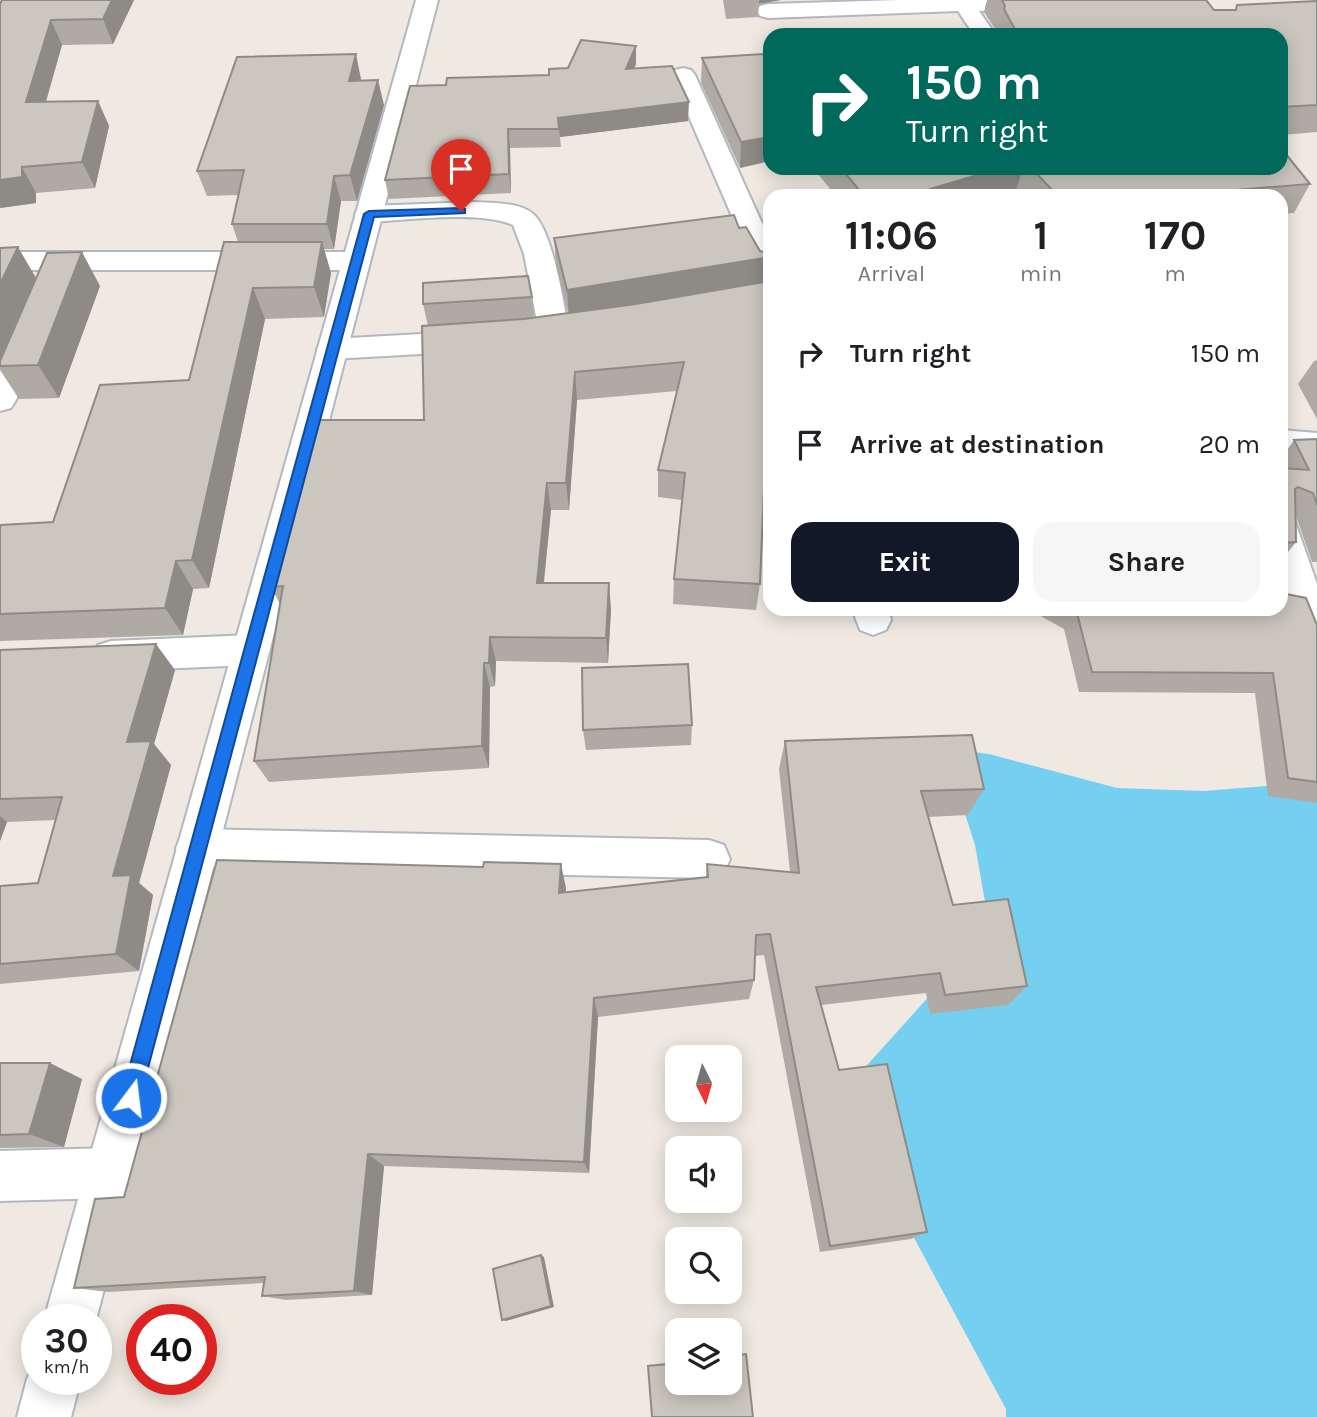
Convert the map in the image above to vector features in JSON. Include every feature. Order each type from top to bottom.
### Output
[{"type":"street","points":[[74,1304],[427,0]]},
{"type":"street","points":[[768,11],[1055,2]]},
{"type":"street","points":[[963,3],[980,28]]},
{"type":"street","points":[[683,75],[763,256]]},
{"type":"street","points":[[332,349],[541,334],[533,236],[524,219],[508,212],[484,210],[369,214]]},
{"type":"street","points":[[0,261],[49,286],[356,261]]},
{"type":"street","points":[[0,400],[49,286]]},
{"type":"street","points":[[1288,441],[1317,445]]},
{"type":"street","points":[[1288,548],[1317,642]]},
{"type":"street","points":[[83,656],[251,650]]},
{"type":"street","points":[[197,848],[709,859]]},
{"type":"street","points":[[0,1176],[111,1173]]},
{"type":"street","points":[[44,1417],[50,1395]]},
{"type":"water","points":[[944,748],[989,754],[1117,788],[1204,791],[1291,784],[1317,790],[1317,1417],[1006,1417],[1006,1409],[884,1182],[852,1082],[932,993],[987,913],[975,845]]},
{"type":"building","points":[[2,0],[112,0],[103,19],[51,20],[26,102],[98,101],[82,162],[22,167],[22,177],[0,180]]},
{"type":"building","points":[[1002,0],[1206,0],[1214,10],[1236,10],[1237,5],[1317,1],[1317,105],[1288,107],[1288,28],[1014,28]]},
{"type":"building","points":[[581,40],[636,46],[626,69],[672,66],[689,102],[558,118],[559,129],[508,129],[509,174],[385,180],[410,86],[446,85],[447,78],[549,75],[549,69],[568,68]]},
{"type":"building","points":[[356,54],[349,81],[378,80],[350,175],[334,176],[327,224],[232,224],[244,170],[197,171],[237,57]]},
{"type":"building","points":[[763,54],[763,138],[741,142],[702,58]]},
{"type":"building","points":[[1288,157],[1310,184],[1249,189],[1051,189],[1038,175],[1288,175]]},
{"type":"building","points":[[847,175],[977,175],[930,189],[858,189]]},
{"type":"building","points":[[734,215],[739,228],[746,227],[763,252],[763,258],[567,290],[554,238]]},
{"type":"building","points":[[224,242],[322,242],[314,287],[253,288],[192,560],[176,561],[165,608],[0,614],[1,525],[53,522],[100,385],[189,380]]},
{"type":"building","points":[[18,247],[0,284],[0,248]]},
{"type":"building","points":[[82,252],[38,365],[0,366],[47,253]]},
{"type":"building","points":[[528,276],[532,297],[423,304],[423,283]]},
{"type":"building","points":[[763,282],[763,513],[760,584],[674,579],[685,473],[658,470],[684,362],[575,372],[566,483],[547,483],[537,583],[609,583],[606,638],[490,637],[489,663],[484,663],[482,746],[254,761],[283,586],[271,587],[315,420],[424,420],[422,326],[524,319],[636,304]]},
{"type":"building","points":[[1317,439],[1317,505],[1313,493],[1298,487],[1295,489],[1296,542],[1288,543],[1288,468],[1309,470],[1294,440]]},
{"type":"building","points":[[1288,594],[1306,598],[1317,625],[1317,782],[1288,778],[1273,673],[1092,672],[1078,616],[1288,616]]},
{"type":"building","points":[[156,644],[127,742],[151,741],[113,876],[131,875],[116,954],[0,964],[0,886],[38,883],[62,797],[0,799],[0,650]]},
{"type":"building","points":[[688,664],[692,725],[583,730],[582,668]]},
{"type":"building","points":[[972,735],[984,789],[921,791],[953,905],[1008,899],[1027,986],[945,995],[940,973],[816,987],[839,1070],[887,1064],[927,1232],[830,1246],[770,934],[756,935],[754,980],[594,998],[584,1162],[368,1154],[354,1291],[262,1296],[265,1277],[74,1288],[95,1199],[124,1197],[217,860],[483,867],[484,862],[561,864],[559,893],[708,877],[707,864],[799,873],[785,741]]},
{"type":"building","points":[[0,1063],[50,1063],[29,1134],[0,1135]]},
{"type":"building","points":[[541,1255],[551,1306],[502,1320],[493,1269]]},
{"type":"building","points":[[742,1354],[746,1354],[753,1417],[652,1417],[648,1366],[665,1364],[665,1395],[742,1395]]},
{"type":"route","points":[[131,1098],[369,214],[461,211]]}]
